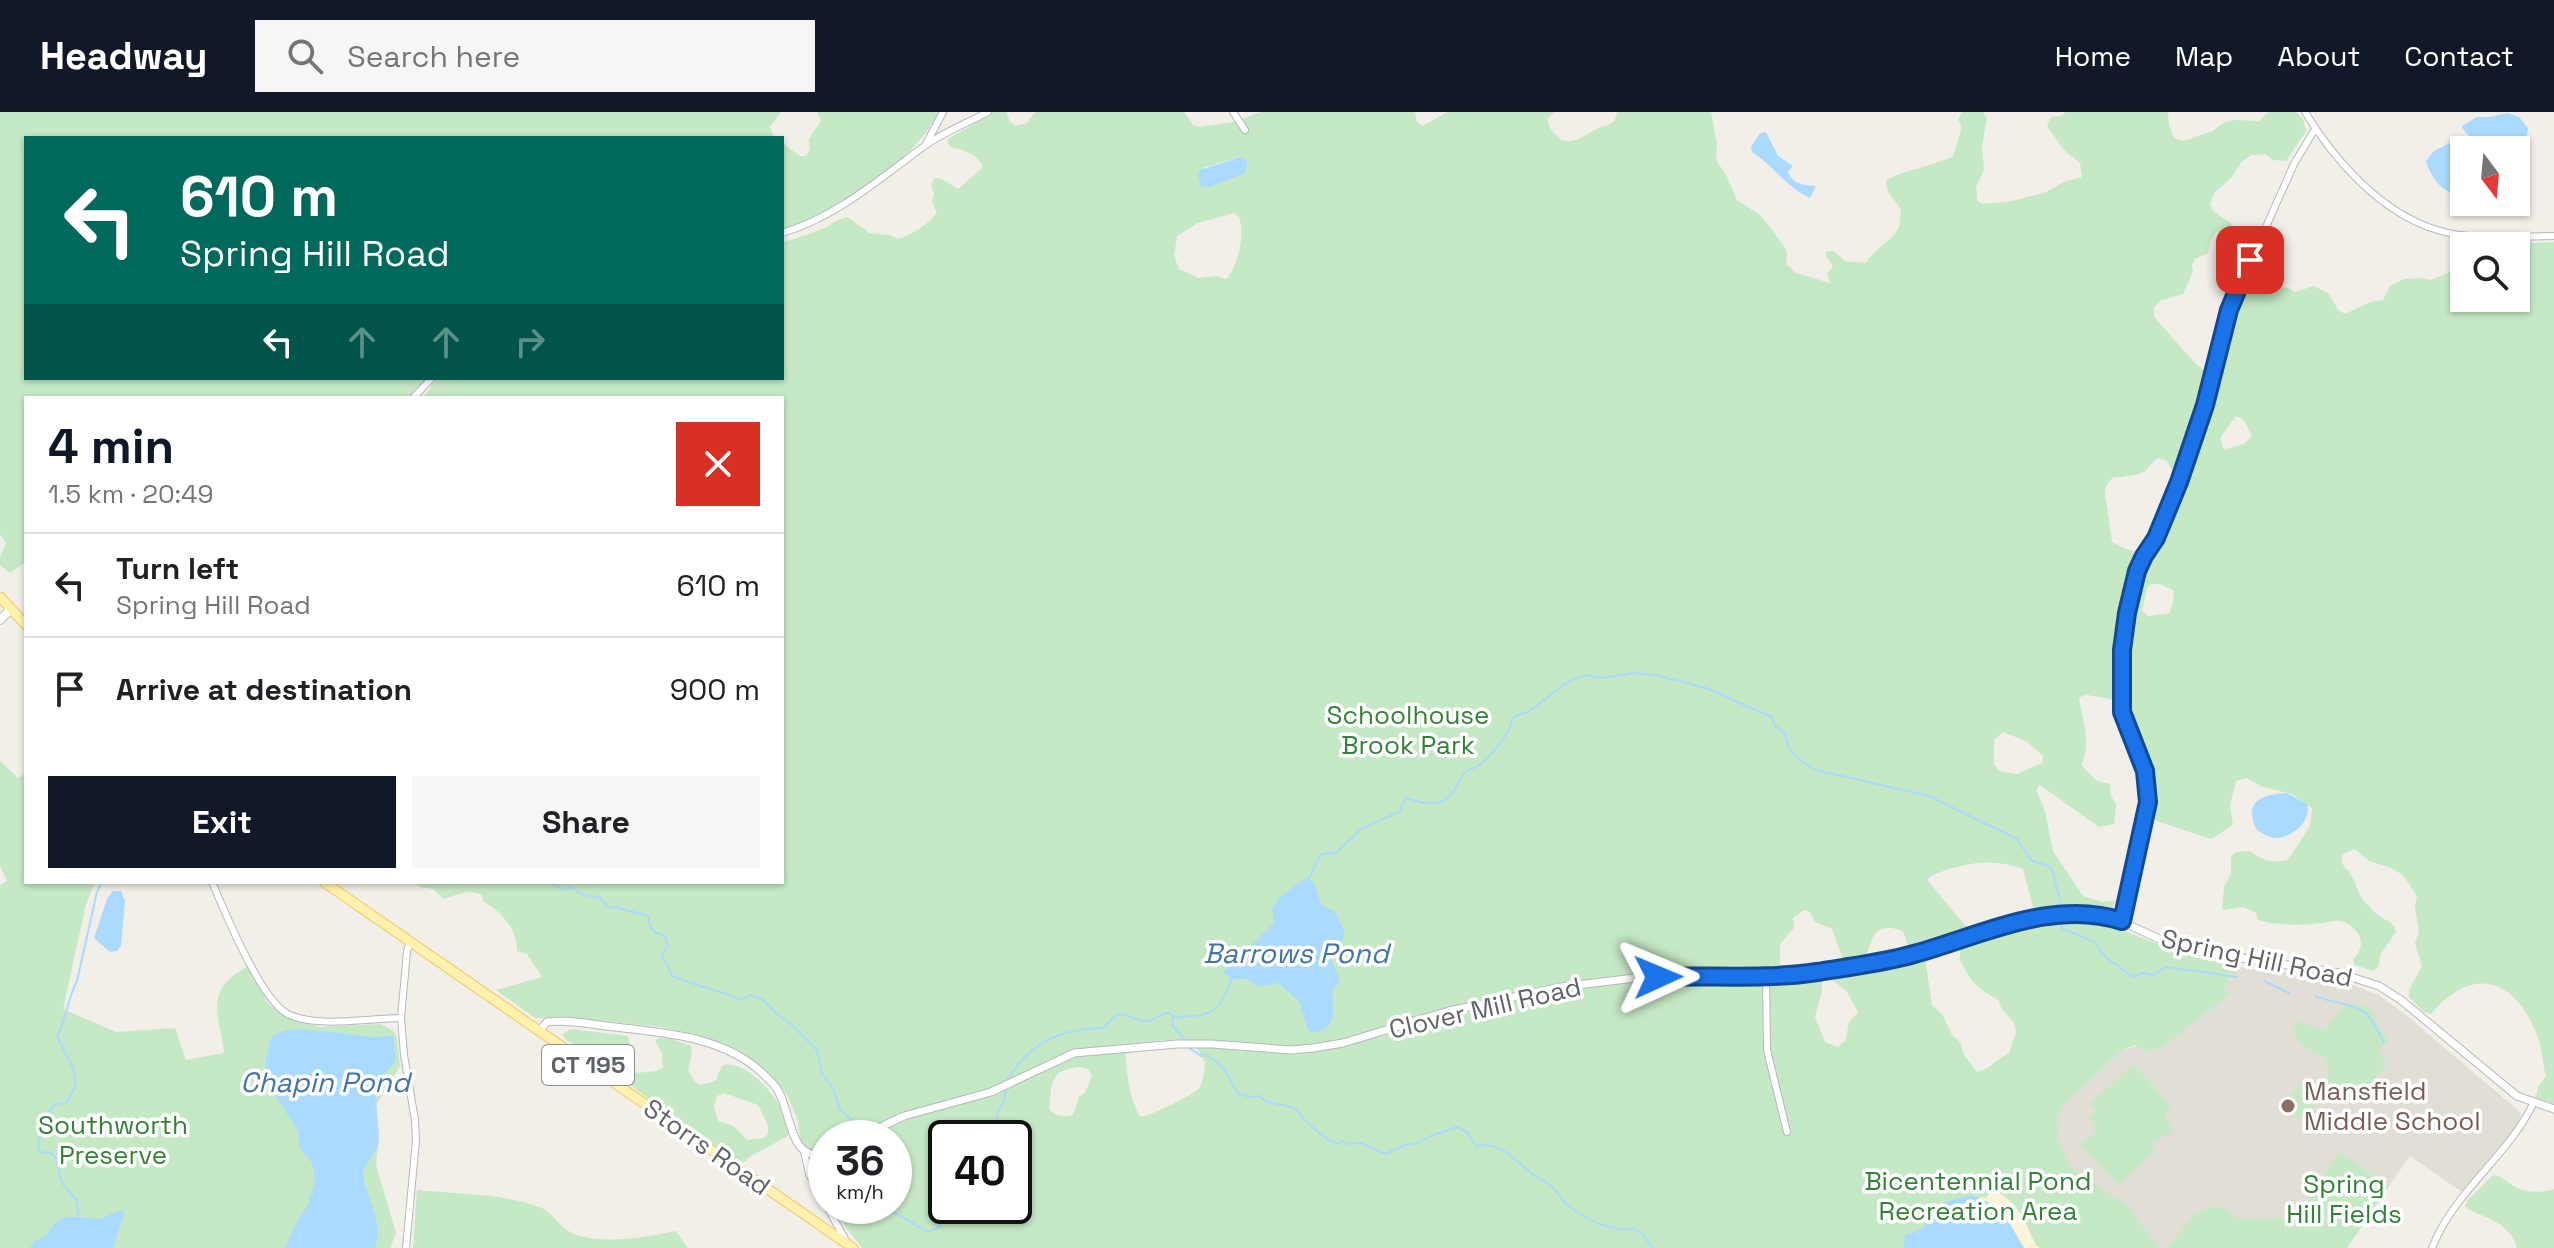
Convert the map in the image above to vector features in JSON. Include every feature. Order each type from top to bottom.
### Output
[{"type":"main road","points":[[0,597],[24,623]]},
{"type":"main road","points":[[0,620],[11,609]]},
{"type":"main road","name":"Storrs Road","points":[[327,884],[850,1246]]},
{"type":"street","points":[[925,145],[943,112]]},
{"type":"street","points":[[784,232],[806,226],[831,212],[888,176],[925,145],[988,112]]},
{"type":"street","points":[[1233,112],[1245,130]]},
{"type":"street","points":[[2305,112],[2344,164],[2395,209],[2413,220],[2437,230],[2458,234],[2554,236]]},
{"type":"street","points":[[2122,921],[2148,802],[2145,771],[2122,712],[2122,650],[2130,599],[2137,571],[2156,538],[2205,405],[2229,310],[2294,164],[2315,129]]},
{"type":"street","points":[[415,396],[430,380]]},
{"type":"street","points":[[213,884],[253,969],[283,1011],[313,1021],[401,1018]]},
{"type":"street","name":"Clover Mill Road","points":[[896,1120],[991,1092],[1074,1053],[1177,1044],[1291,1050],[1313,1048],[1343,1043],[1449,1011],[1561,987],[1635,978],[1766,977],[1814,973],[1911,955],[2005,926],[2056,915],[2089,914],[2122,921]]},
{"type":"street","name":"Spring Hill Road","points":[[2122,921],[2170,944],[2339,973],[2379,986],[2401,1000],[2517,1096],[2554,1109]]},
{"type":"street","points":[[406,1248],[416,1140],[401,1018],[410,942]]},
{"type":"street","points":[[1766,977],[1767,1050],[1787,1132]]},
{"type":"street","points":[[539,1031],[547,1022],[569,1022],[661,1032],[724,1049],[757,1069],[777,1089],[797,1142],[804,1151],[809,1174],[850,1246]]},
{"type":"street","points":[[2432,1248],[2451,1211],[2519,1128],[2534,1102]]},
{"type":"street","points":[[804,1151],[808,1153]]},
{"type":"shaded area","name":"Mansfield Middle School","points":[[2237,967],[2338,979],[2379,995],[2520,1112],[2521,1122],[2462,1192],[2410,1156],[2389,1186],[2339,1152],[2278,1243],[2158,1248],[2071,1168],[2060,1148],[2055,1126],[2057,1117],[2064,1104],[2121,1051],[2139,1045],[2223,988]]},
{"type":"green space","points":[[0,112],[781,112],[770,127],[773,136],[24,136],[24,380],[425,380],[411,396],[24,396],[24,563],[10,573],[0,565],[6,543],[0,534]]},
{"type":"green space","points":[[817,112],[938,112],[916,144],[884,175],[812,221],[784,229],[784,144],[800,156],[806,156],[810,149],[809,139],[821,121]]},
{"type":"green space","points":[[994,112],[1006,112],[1010,122],[1016,126],[1027,123],[1035,112],[1184,112],[1193,125],[1200,127],[1234,122],[1261,112],[1415,112],[1417,122],[1423,126],[1447,112],[1555,112],[1548,118],[1550,127],[1561,139],[1570,141],[1612,123],[1617,112],[1711,112],[1717,144],[1716,160],[1737,200],[1760,215],[1773,231],[1785,248],[1786,263],[1796,273],[1830,283],[1827,274],[1833,266],[1826,251],[1834,251],[1845,261],[1866,263],[1895,234],[1901,209],[1888,192],[1886,181],[1953,156],[1962,127],[1958,120],[1962,112],[1983,112],[1987,118],[1982,146],[1984,170],[1976,187],[1977,201],[1983,204],[2044,193],[2066,181],[2082,177],[2080,163],[2063,149],[2047,126],[2051,117],[2066,112],[2168,112],[2174,138],[2184,141],[2233,120],[2259,121],[2269,112],[2296,112],[2303,119],[2306,131],[2286,161],[2273,160],[2265,154],[2252,155],[2242,161],[2231,178],[2215,192],[2210,203],[2213,211],[2232,224],[2230,230],[2216,232],[2208,253],[2195,259],[2183,294],[2162,300],[2154,307],[2154,317],[2195,363],[2212,377],[2217,374],[2232,310],[2251,277],[2257,277],[2267,286],[2288,288],[2295,292],[2314,286],[2329,294],[2338,310],[2345,314],[2370,302],[2383,300],[2391,285],[2404,279],[2431,280],[2450,272],[2450,312],[2530,312],[2530,243],[2554,242],[2554,1104],[2536,1098],[2538,1087],[2546,1076],[2540,1043],[2529,1018],[2507,992],[2494,985],[2479,984],[2463,988],[2431,1014],[2424,1012],[2409,997],[2409,990],[2422,966],[2415,943],[2419,933],[2415,906],[2417,896],[2403,875],[2369,861],[2355,849],[2342,854],[2343,865],[2362,898],[2376,914],[2395,928],[2396,932],[2380,955],[2379,966],[2374,971],[2354,965],[2361,942],[2356,931],[2347,923],[2280,924],[2258,920],[2256,913],[2243,907],[2223,910],[2224,887],[2231,874],[2231,857],[2236,852],[2250,851],[2268,860],[2288,860],[2310,826],[2312,808],[2292,794],[2263,787],[2246,778],[2236,781],[2230,805],[2233,825],[2211,839],[2157,821],[2152,816],[2151,779],[2129,726],[2125,705],[2112,699],[2087,695],[2079,700],[2086,741],[2081,765],[2097,781],[2110,784],[2111,796],[2116,804],[2114,824],[2099,827],[2040,785],[2036,790],[2045,811],[2053,851],[2083,896],[2102,902],[2115,901],[2112,910],[2034,911],[2023,869],[2000,863],[1965,865],[1942,871],[1927,880],[1969,930],[1968,933],[1913,950],[1909,948],[1903,931],[1885,928],[1875,933],[1865,959],[1844,962],[1832,929],[1815,922],[1810,912],[1804,910],[1793,918],[1794,928],[1780,944],[1780,967],[1788,981],[1822,979],[1815,1017],[1825,1042],[1838,1047],[1846,1039],[1849,1022],[1858,1012],[1847,992],[1834,981],[1836,978],[1925,958],[1932,1005],[1943,1016],[1977,1072],[2009,1053],[2016,1033],[2014,1023],[1998,1000],[1972,981],[1960,961],[1962,948],[1993,934],[2041,923],[2087,922],[2119,929],[2186,955],[2237,967],[2223,988],[2230,992],[2226,997],[2161,1048],[2147,1051],[2135,1045],[2121,1051],[2064,1104],[2056,1120],[2058,1138],[2069,1165],[2130,1208],[2158,1248],[862,1248],[844,1224],[912,1224],[912,1120],[808,1120],[808,1150],[801,1141],[797,1118],[788,1097],[773,1077],[744,1056],[708,1038],[662,1027],[585,1019],[535,1018],[496,990],[542,977],[527,954],[517,951],[511,928],[502,916],[477,893],[467,892],[444,899],[433,889],[417,884],[784,884],[784,396],[424,396],[436,380],[784,380],[784,241],[847,217],[870,233],[898,239],[914,232],[937,212],[932,202],[934,179],[940,178],[958,189],[983,165],[968,153],[950,147],[948,139]],"holes":[[[1241,157],[1248,160],[1247,166],[1210,187],[1203,168]],[[1234,213],[1241,223],[1241,240],[1231,274],[1226,279],[1215,276],[1199,278],[1179,269],[1174,256],[1177,236],[1198,223]],[[2235,417],[2244,420],[2252,436],[2244,444],[2224,450],[2220,438]],[[2157,458],[2166,460],[2184,489],[2155,549],[2143,552],[2128,550],[2112,542],[2106,486],[2112,478],[2145,471]],[[2151,584],[2173,590],[2170,613],[2149,616],[2142,611],[2147,588]],[[2003,732],[2026,741],[2043,756],[2042,763],[2017,774],[1999,771],[1994,764],[1994,740]],[[1162,1040],[1189,1041],[1205,1062],[1204,1075],[1196,1091],[1141,1117],[1131,1093],[1126,1051],[1128,1045]],[[1071,1068],[1088,1069],[1092,1076],[1085,1093],[1079,1097],[1073,1115],[1060,1116],[1049,1109],[1052,1085],[1058,1074]]]},
{"type":"green space","name":"Southworth Preserve","points":[[0,761],[18,778],[24,774],[24,884],[94,884],[86,904],[63,1009],[116,1032],[175,1028],[186,1060],[224,1053],[217,1004],[219,994],[234,975],[248,966],[269,1005],[295,1021],[321,1027],[381,1024],[393,1031],[397,1038],[400,1066],[376,1105],[376,1165],[396,1233],[390,1248],[0,1248],[0,885],[7,881],[0,866]]},
{"type":"green space","points":[[2351,1005],[2369,1007],[2389,1040],[2379,1048],[2386,1066],[2375,1077],[2360,1102],[2328,1082],[2329,1069],[2324,1057],[2309,1050],[2293,1030],[2297,1022],[2301,1022],[2324,1031],[2342,1008]]},
{"type":"green space","points":[[570,1029],[628,1036],[633,1068],[637,1073],[657,1071],[663,1067],[662,1053],[655,1041],[658,1038],[672,1039],[691,1046],[688,1070],[700,1085],[717,1079],[723,1065],[734,1065],[756,1078],[767,1089],[783,1114],[788,1136],[745,1162],[738,1160],[682,1124],[562,1035]],"holes":[[[724,1093],[758,1105],[768,1125],[768,1134],[764,1138],[747,1140],[733,1126],[718,1121],[714,1106],[717,1096]]]},
{"type":"green space","points":[[2133,1064],[2172,1108],[2165,1114],[2173,1133],[2150,1142],[2156,1149],[2118,1185],[2080,1145],[2096,1132],[2090,1116],[2098,1112],[2090,1104]]},
{"type":"green space","points":[[2308,1078],[2319,1088],[2323,1099],[2298,1119],[2282,1103]]},
{"type":"green space","name":"Spring Hill Fields","points":[[2339,1152],[2389,1186],[2347,1248],[2167,1248],[2189,1221],[2211,1207],[2223,1208],[2242,1219],[2281,1218],[2292,1223]]},
{"type":"green space","points":[[2493,1175],[2524,1190],[2540,1192],[2554,1189],[2554,1248],[2517,1248],[2503,1226],[2465,1207]]},
{"type":"green space","points":[[417,1190],[525,1202],[547,1211],[567,1230],[590,1238],[620,1239],[676,1231],[688,1248],[413,1248]]},
{"type":"sand","points":[[1992,1189],[2015,1206],[2040,1248],[2024,1248],[2003,1211],[1978,1197],[1986,1198]]},
{"type":"water","points":[[2507,113],[2519,117],[2528,128],[2527,135],[2469,136],[2462,128],[2477,117]]},
{"type":"water","points":[[1766,132],[1778,156],[1793,166],[1788,172],[1793,180],[1816,186],[1810,198],[1752,152],[1751,147],[1760,133]]},
{"type":"water","points":[[2450,143],[2450,192],[2439,184],[2426,161],[2434,151]]},
{"type":"water","points":[[1241,157],[1248,160],[1245,173],[1210,187],[1201,187],[1200,170]]},
{"type":"water","points":[[2287,793],[2307,804],[2304,822],[2294,832],[2281,837],[2270,837],[2257,830],[2252,813],[2257,801],[2270,795]]},
{"type":"water","name":"Barrows Pond","points":[[1305,878],[1314,883],[1321,904],[1335,912],[1344,930],[1343,941],[1331,959],[1340,980],[1332,992],[1332,1017],[1327,1027],[1314,1033],[1308,1030],[1299,1001],[1278,983],[1259,987],[1247,979],[1232,979],[1223,973],[1242,959],[1274,923],[1272,909],[1282,895]]},
{"type":"water","points":[[113,891],[121,891],[125,901],[121,946],[117,951],[110,952],[94,938],[107,899]]},
{"type":"water","name":"Chapin Pond","points":[[301,1029],[374,1037],[393,1036],[396,1060],[375,1086],[378,1146],[363,1170],[376,1218],[375,1248],[285,1248],[307,1207],[315,1180],[312,1163],[299,1146],[298,1131],[266,1081],[265,1062],[275,1034]]},
{"type":"water","points":[[1971,1195],[1999,1210],[2024,1248],[1904,1248],[1905,1235],[1924,1228],[1932,1213],[1945,1202]]},
{"type":"water","points":[[122,1210],[124,1213],[113,1248],[30,1248],[34,1241],[46,1236],[62,1219],[100,1219]]},
{"type":"waterway","points":[[1309,879],[1320,855],[1337,852],[1361,829],[1399,812],[1406,798],[1429,803],[1438,803],[1447,798],[1463,775],[1494,751],[1517,715],[1528,712],[1569,681],[1585,675],[1602,678],[1634,673],[1706,688],[1772,717],[1775,726],[1785,733],[1795,756],[1816,770],[1929,796],[2017,839],[2032,861],[2052,870],[2061,910]]},
{"type":"waterway","points":[[79,1220],[76,1200],[62,1183],[56,1158],[49,1152],[40,1153],[38,1146],[43,1119],[56,1104],[66,1103],[76,1086],[73,1068],[57,1037],[77,981],[101,884]]},
{"type":"waterway","points":[[553,884],[563,890],[571,887],[581,894],[600,898],[610,908],[649,916],[652,929],[664,935],[668,945],[662,959],[672,976],[741,1000],[751,995],[764,1000],[817,1050],[822,1074],[833,1088],[840,1110],[852,1120]]},
{"type":"waterway","points":[[2058,919],[2062,928],[2096,943],[2103,955],[2133,977],[2141,973],[2152,975],[2167,967],[2237,977]]},
{"type":"waterway","points":[[1172,1016],[1201,1015],[1214,1010],[1232,979]]},
{"type":"waterway","points":[[2264,981],[2289,993]]},
{"type":"waterway","points":[[2315,996],[2364,1012],[2384,1043]]},
{"type":"waterway","points":[[1007,1082],[1025,1057],[1047,1040],[1074,1031],[1104,1028],[1117,1015],[1144,1021],[1169,1013],[1173,1026],[1184,1039]]},
{"type":"waterway","points":[[1188,1047],[1201,1056],[1205,1054],[1221,1067],[1237,1093],[1260,1096],[1265,1101],[1295,1108],[1315,1129],[1340,1144],[1341,1140],[1348,1144],[1361,1143],[1386,1154],[1457,1127],[1468,1133],[1476,1146],[1486,1145],[1503,1150],[1547,1182],[1565,1203],[1580,1214],[1606,1226],[1633,1228],[1653,1248]]},
{"type":"waterway","points":[[997,1120],[1006,1089]]},
{"type":"waterway","points":[[912,1222],[929,1232],[940,1224]]},
{"type":"place","name":"Mansfield Middle School","points":[[2288,1106]]},
{"type":"route","points":[[1658,977],[1766,977],[1814,973],[1911,955],[2005,926],[2056,915],[2089,914],[2122,921],[2148,802],[2145,771],[2122,712],[2122,650],[2127,613],[2137,571],[2156,538],[2179,482],[2205,405],[2229,310],[2250,260]]},
{"type":"park label","name":"Schoolhouse Brook Park","points":[[1408,730]]},
{"type":"park label","name":"Bicentennial Pond Recreation Area","points":[[1978,1196]]}]
